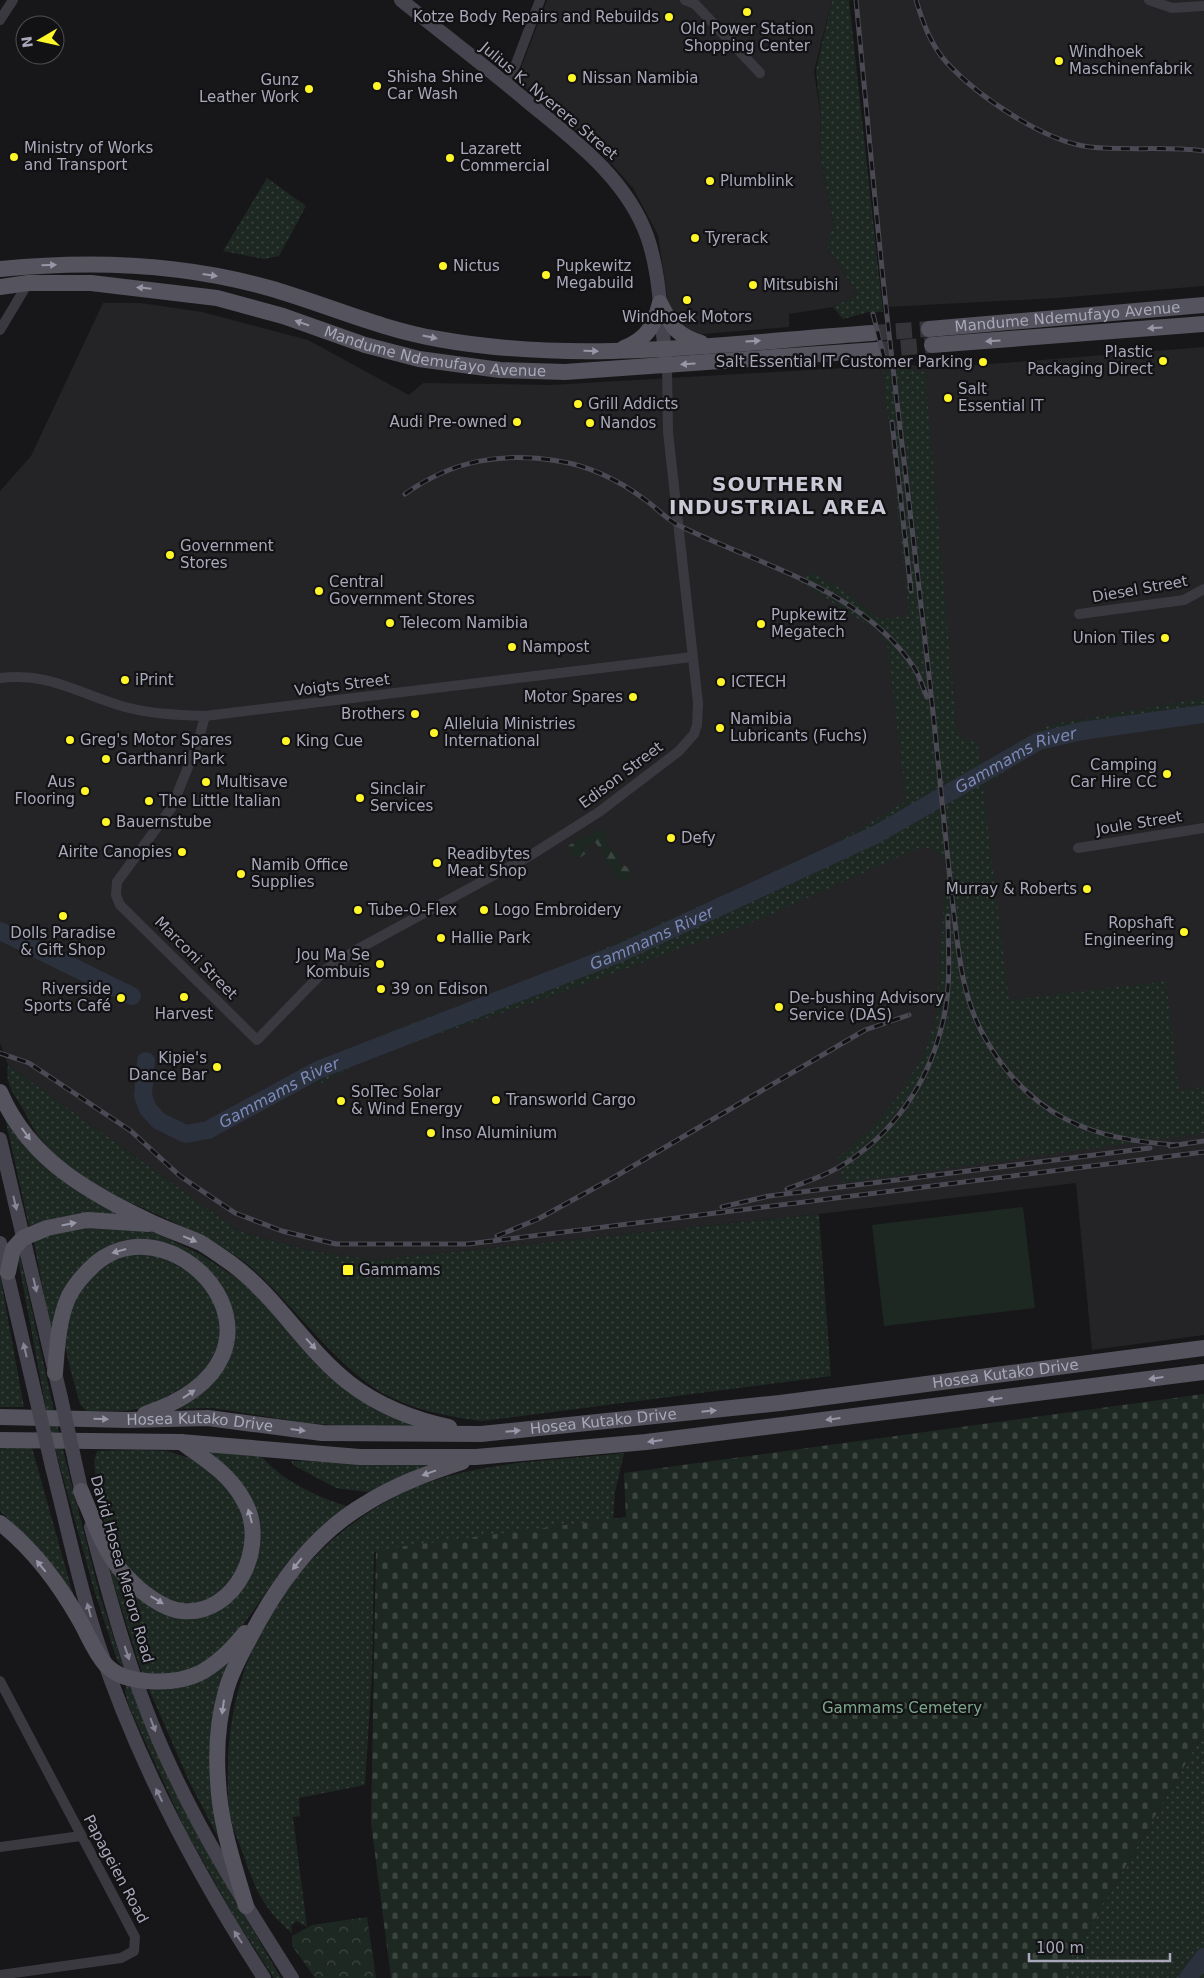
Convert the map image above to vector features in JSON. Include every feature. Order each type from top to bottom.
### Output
[{"type":"main road","name":"Julius K. Nyerere Street","points":[[401,0],[575,141],[610,174],[624,191],[647,235],[654,261],[667,366]]},
{"type":"main road","name":"Mandume Ndemufayo Avenue","points":[[0,269],[86,263],[153,267],[220,276],[268,288],[383,325],[440,340],[547,350],[615,352],[872,333]]},
{"type":"main road","name":"Mandume Ndemufayo Avenue","points":[[0,287],[28,284],[91,283],[217,298],[283,316],[365,345],[419,359],[445,364],[548,373],[877,350]]},
{"type":"main road","points":[[660,303],[676,332],[685,338],[706,345]]},
{"type":"main road","points":[[615,352],[636,344],[648,335],[656,320],[660,303]]},
{"type":"main road","name":"Mandume Ndemufayo Avenue","points":[[929,328],[1204,305]]},
{"type":"main road","name":"Mandume Ndemufayo Avenue","points":[[932,345],[1204,324]]},
{"type":"main road","points":[[0,1092],[23,1130],[53,1165],[84,1187],[156,1225],[201,1243],[234,1265],[269,1297],[330,1366],[356,1388],[391,1408],[423,1421],[481,1434]]},
{"type":"main road","name":"David Hosea Meroro Road","points":[[0,1139],[62,1398],[81,1491],[120,1633],[136,1679],[175,1777],[207,1839],[246,1906],[292,1978]]},
{"type":"main road","points":[[8,1272],[12,1249],[23,1238],[47,1228],[88,1220],[156,1225]]},
{"type":"main road","points":[[0,1244],[52,1467],[106,1665],[151,1778],[218,1907],[261,1976]]},
{"type":"main road","points":[[55,1373],[58,1336],[68,1298],[88,1270],[102,1259],[122,1250],[136,1247],[158,1248],[191,1264],[216,1290],[222,1303],[228,1328],[222,1358],[201,1385],[186,1396],[174,1403],[128,1420]]},
{"type":"main road","name":"Hosea Kutako Drive","points":[[0,1418],[128,1420],[208,1418],[322,1433],[481,1434],[780,1403],[1204,1348]]},
{"type":"main road","name":"Hosea Kutako Drive","points":[[0,1440],[180,1442],[360,1457],[476,1457],[646,1442],[1204,1372]]},
{"type":"main road","points":[[81,1491],[106,1548],[128,1578],[146,1593],[170,1608],[182,1611],[207,1606],[228,1594],[246,1571],[253,1540],[252,1522],[246,1503],[230,1480],[217,1468],[180,1442]]},
{"type":"main road","points":[[0,1523],[23,1544],[63,1594],[106,1665],[118,1674],[136,1679],[163,1681],[200,1673],[233,1648],[312,1547],[332,1528],[364,1504],[420,1476],[476,1457]]},
{"type":"main road","points":[[246,1906],[230,1852],[222,1814],[218,1756],[226,1692],[264,1609]]},
{"type":"street","points":[[0,20],[13,0]]},
{"type":"street","points":[[508,85],[540,0]]},
{"type":"street","points":[[685,0],[694,4],[760,73]]},
{"type":"street","points":[[1149,0],[1172,8],[1204,6]]},
{"type":"street","points":[[0,330],[28,284]]},
{"type":"street","name":"Edison Street","points":[[257,1040],[325,970],[532,855],[599,812],[679,751],[694,734],[697,725],[698,703],[668,432],[667,366]]},
{"type":"street","name":"Diesel Street","points":[[1079,614],[1184,600],[1204,588]]},
{"type":"street","name":"Voigts Street","points":[[0,678],[20,676],[54,680],[124,706],[160,714],[204,716],[692,657]]},
{"type":"street","name":"Marconi Street","points":[[204,716],[198,742],[172,807],[117,882],[116,895],[120,904],[257,1040]]},
{"type":"street","name":"Joule Street","points":[[1078,848],[1204,828]]},
{"type":"street","name":"Papageien Road","points":[[0,1681],[135,1937],[134,1951],[121,1958],[0,1976]]},
{"type":"street","points":[[0,1847],[81,1836]]},
{"type":"shaded area","points":[[547,0],[832,0],[814,71],[821,118],[819,151],[834,227],[828,248],[858,294],[833,307],[789,314],[789,327],[691,335],[669,308],[658,235],[633,188],[599,150],[522,85],[519,73]]},
{"type":"shaded area","points":[[856,0],[1204,0],[1204,286],[1057,298],[886,307]]},
{"type":"shaded area","name":"SOUTHERN INDUSTRIAL AREA","points":[[103,303],[141,303],[202,312],[308,340],[409,395],[423,383],[551,385],[910,364],[927,369],[1204,347],[1204,1335],[1092,1350],[1076,1183],[819,1214],[374,1260],[307,1250],[239,1231],[8,1065],[0,1043],[0,491],[31,456]]},
{"type":"green space","points":[[832,0],[849,0],[883,312],[869,312],[843,319],[833,307],[858,294],[828,248],[831,230],[834,227],[819,151],[821,118],[816,70]]},
{"type":"green space","points":[[267,178],[306,206],[279,256],[264,259],[223,251]]},
{"type":"green space","points":[[909,367],[914,371],[925,372],[957,734],[977,743],[981,764],[1049,725],[1204,698],[1204,721],[1135,728],[1065,742],[1044,749],[1024,759],[983,788],[1009,1000],[1166,981],[1179,1090],[1204,1087],[1204,1133],[843,1183],[838,1157],[873,1127],[902,1091],[926,1049],[936,1015],[946,870],[943,860],[938,853],[932,849],[921,847],[756,921],[535,1002],[402,1046],[385,1049],[320,1084],[305,1070],[396,1029],[554,971],[827,848],[906,801],[887,644],[880,633],[797,580],[814,573],[847,592],[879,619],[909,616],[883,369]]},
{"type":"green space","points":[[596,828],[607,834],[605,838],[608,847],[614,849],[613,852],[617,853],[620,863],[629,868],[631,876],[626,881],[614,878],[612,868],[594,841],[591,845],[585,845],[588,852],[581,857],[573,856],[568,846],[580,839],[593,835]]},
{"type":"green space","points":[[8,1065],[239,1231],[307,1250],[374,1260],[819,1214],[831,1376],[482,1421],[437,1413],[406,1404],[379,1391],[346,1366],[266,1281],[236,1256],[212,1241],[108,1191],[60,1159],[33,1128],[13,1093],[8,1078]]},
{"type":"green space","points":[[4,1113],[130,1217],[46,1222],[29,1226]]},
{"type":"green space","points":[[1023,1207],[1035,1308],[884,1326],[872,1225]]},
{"type":"green space","points":[[82,1226],[135,1228],[158,1234],[200,1254],[252,1288],[303,1343],[424,1426],[358,1427],[307,1423],[213,1408],[173,1409],[232,1329],[193,1260],[106,1250],[52,1336],[33,1238]]},
{"type":"green space","points":[[18,1247],[60,1438],[100,1596],[124,1669],[117,1660],[94,1590],[50,1430],[17,1254]]},
{"type":"green space","points":[[125,1252],[157,1254],[200,1279],[218,1309],[222,1341],[204,1375],[148,1407],[126,1411],[86,1411],[80,1404],[70,1368],[64,1341],[66,1322],[85,1277]]},
{"type":"green space","points":[[0,1275],[24,1407],[0,1407]]},
{"type":"green space","name":"Gammams Cemetery","points":[[1204,1394],[1204,1732],[1064,1972],[1058,1978],[591,1978],[591,1976],[391,1978],[371,1823],[376,1550],[626,1517],[624,1473]]},
{"type":"green space","points":[[0,1447],[32,1448],[75,1601],[33,1543],[0,1511]]},
{"type":"green space","points":[[201,1449],[262,1457],[281,1474],[302,1488],[349,1507],[292,1558],[245,1623],[209,1661],[196,1669],[183,1673],[143,1676],[105,1556],[145,1601],[215,1611],[233,1601],[246,1583],[257,1522]]},
{"type":"green space","points":[[97,1451],[167,1451],[196,1460],[227,1484],[245,1514],[245,1557],[229,1587],[204,1603],[172,1603],[142,1584],[115,1552],[99,1506],[94,1461]]},
{"type":"green space","points":[[624,1453],[615,1492],[613,1521],[374,1552],[372,1673],[365,1785],[299,1798],[300,1816],[293,1817],[307,1927],[297,1921],[291,1925],[292,1933],[273,1914],[255,1886],[232,1824],[228,1797],[231,1724],[240,1683],[255,1645],[274,1609],[298,1575],[326,1545],[359,1519],[395,1497],[422,1485],[478,1469],[507,1464]]},
{"type":"green space","points":[[291,1461],[437,1464],[367,1492],[336,1488],[293,1465]]},
{"type":"green space","points":[[239,1649],[226,1680],[223,1847],[188,1779],[148,1687]]},
{"type":"green space","points":[[126,1686],[132,1687],[211,1859],[281,1978],[274,1978],[236,1920],[185,1829],[128,1704],[125,1691]]},
{"type":"green space","points":[[1204,1732],[1204,1978],[1058,1978],[1064,1972]]},
{"type":"green space","points":[[367,1917],[376,1978],[315,1978],[292,1946],[292,1936],[312,1925]]},
{"type":"waterway","name":"Gammams River","points":[[146,1061],[143,1096],[148,1109],[159,1121],[186,1134],[208,1130],[318,1070],[620,953],[877,834],[1039,741],[1082,731],[1204,714]]},
{"type":"waterway","name":"Gammams River","points":[[0,931],[132,996]]},
{"type":"waterway","points":[[1188,1978],[1204,1957]]},
{"type":"tunnel","points":[[872,333],[929,329]]},
{"type":"tunnel","points":[[877,350],[932,345]]},
{"type":"railway","points":[[856,0],[886,307],[926,648],[954,915],[960,962],[967,993],[978,1024],[1002,1065],[1021,1087],[1042,1105],[1065,1119],[1090,1130],[1117,1137],[1177,1145]]},
{"type":"railway","points":[[916,0],[932,42],[948,64],[977,90],[1033,127],[1053,137],[1090,147],[1204,151]]},
{"type":"railway","points":[[873,314],[886,365]]},
{"type":"railway","points":[[892,422],[911,591]]},
{"type":"railway","points":[[405,494],[441,473],[478,461],[537,458],[569,463],[592,470],[635,492],[680,526],[808,582],[839,599],[868,619],[893,642],[915,669],[927,697]]},
{"type":"railway","points":[[787,1189],[842,1166],[868,1147],[899,1114],[924,1076],[940,1034],[947,999],[949,975],[948,916]]},
{"type":"railway","points":[[497,1236],[538,1219],[611,1179],[865,1030],[909,1015]]},
{"type":"railway","points":[[0,1053],[29,1063],[131,1131],[180,1176],[235,1213],[282,1231],[336,1244],[468,1244],[1204,1152]]},
{"type":"railway","points":[[1170,1146],[1204,1141]]},
{"type":"railway","points":[[722,1207],[769,1196],[1150,1148]]},
{"type":"place","name":"Old Power Station Shopping Center","points":[[747,12]]},
{"type":"place","name":"Kotze Body Repairs and Rebuilds","points":[[669,17]]},
{"type":"place","name":"Windhoek Maschinenfabrik","points":[[1059,61]]},
{"type":"place","name":"Nissan Namibia","points":[[572,78]]},
{"type":"place","name":"Shisha Shine Car Wash","points":[[377,86]]},
{"type":"place","name":"Gunz Leather Work","points":[[309,89]]},
{"type":"place","name":"Ministry of Works and Transport","points":[[14,157]]},
{"type":"place","name":"Lazarett Commercial","points":[[450,158]]},
{"type":"place","name":"Plumblink","points":[[710,181]]},
{"type":"place","name":"Tyrerack","points":[[695,238]]},
{"type":"place","name":"Nictus","points":[[443,266]]},
{"type":"place","name":"Pupkewitz Megabuild","points":[[546,275]]},
{"type":"place","name":"Mitsubishi","points":[[753,285]]},
{"type":"place","name":"Windhoek Motors","points":[[687,300]]},
{"type":"place","name":"Plastic Packaging Direct","points":[[1163,361]]},
{"type":"place","name":"Salt Essential IT Customer Parking","points":[[983,362]]},
{"type":"place","name":"Salt Essential IT","points":[[948,398]]},
{"type":"place","name":"Grill Addicts","points":[[578,404]]},
{"type":"place","name":"Audi Pre-owned","points":[[517,422]]},
{"type":"place","name":"Nandos","points":[[590,423]]},
{"type":"place","name":"Government Stores","points":[[170,555]]},
{"type":"place","name":"Central Government Stores","points":[[319,591]]},
{"type":"place","name":"Telecom Namibia","points":[[390,623]]},
{"type":"place","name":"Pupkewitz Megatech","points":[[761,624]]},
{"type":"place","name":"Union Tiles","points":[[1165,638]]},
{"type":"place","name":"Nampost","points":[[512,647]]},
{"type":"place","name":"iPrint","points":[[125,680]]},
{"type":"place","name":"ICTECH","points":[[721,682]]},
{"type":"place","name":"Motor Spares","points":[[633,697]]},
{"type":"place","name":"Brothers","points":[[415,714]]},
{"type":"place","name":"Namibia Lubricants (Fuchs)","points":[[720,728]]},
{"type":"place","name":"Alleluia Ministries International","points":[[434,733]]},
{"type":"place","name":"Greg's Motor Spares","points":[[70,740]]},
{"type":"place","name":"King Cue","points":[[286,741]]},
{"type":"place","name":"Garthanri Park","points":[[106,759]]},
{"type":"place","name":"Camping Car Hire CC","points":[[1167,774]]},
{"type":"place","name":"Multisave","points":[[206,782]]},
{"type":"place","name":"Aus Flooring","points":[[85,791]]},
{"type":"place","name":"Sinclair Services","points":[[360,798]]},
{"type":"place","name":"The Little Italian","points":[[149,801]]},
{"type":"place","name":"Bauernstube","points":[[106,822]]},
{"type":"place","name":"Defy","points":[[671,838]]},
{"type":"place","name":"Airite Canopies","points":[[182,852]]},
{"type":"place","name":"Readibytes Meat Shop","points":[[437,863]]},
{"type":"place","name":"Namib Office Supplies","points":[[241,874]]},
{"type":"place","name":"Murray & Roberts","points":[[1087,889]]},
{"type":"place","name":"Tube-O-Flex","points":[[358,910]]},
{"type":"place","name":"Logo Embroidery","points":[[484,910]]},
{"type":"place","name":"Dolls Paradise & Gift Shop","points":[[63,916]]},
{"type":"place","name":"Ropshaft Engineering","points":[[1184,932]]},
{"type":"place","name":"Hallie Park","points":[[441,938]]},
{"type":"place","name":"Jou Ma Se Kombuis","points":[[380,964]]},
{"type":"place","name":"39 on Edison","points":[[381,989]]},
{"type":"place","name":"Harvest","points":[[184,997]]},
{"type":"place","name":"Riverside Sports Café","points":[[121,998]]},
{"type":"place","name":"De-bushing Advisory Service (DAS)","points":[[779,1007]]},
{"type":"place","name":"Kipie's Dance Bar","points":[[217,1067]]},
{"type":"place","name":"Transworld Cargo","points":[[496,1100]]},
{"type":"place","name":"SolTec Solar & Wind Energy","points":[[341,1101]]},
{"type":"place","name":"Inso Aluminium","points":[[431,1133]]},
{"type":"place","name":"Gammams","points":[[348,1270]]},
{"type":"district","name":"SOUTHERN INDUSTRIAL AREA","points":[[778,496]]}]
